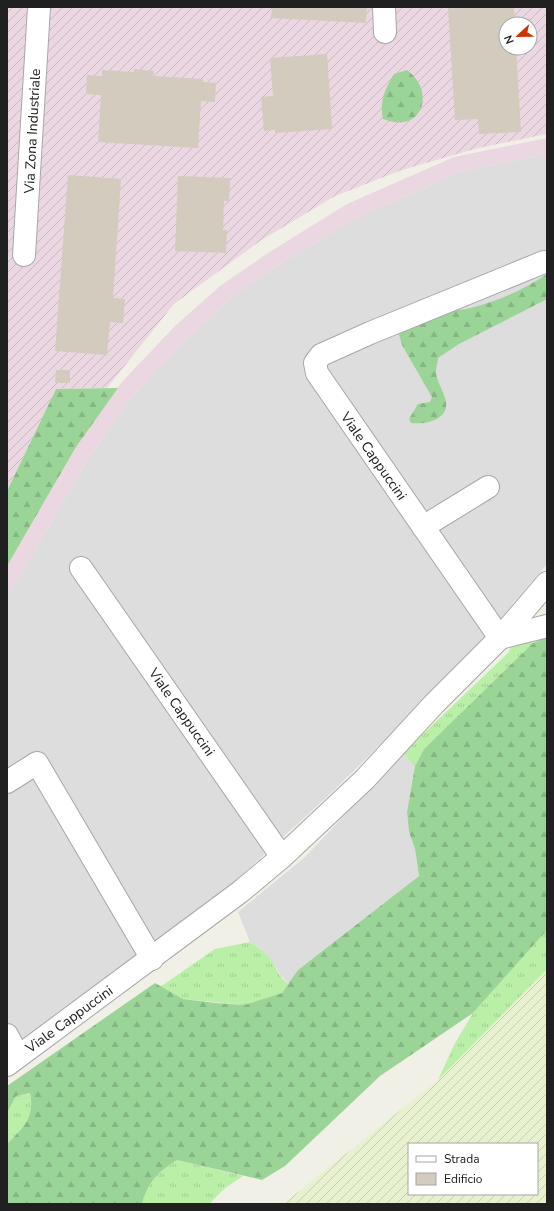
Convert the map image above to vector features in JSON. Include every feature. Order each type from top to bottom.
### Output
[{"type":"street","name":"Via Zona Industriale","points":[[24,255],[39,7]]},
{"type":"street","points":[[384,7],[385,32]]},
{"type":"street","name":"Viale Cappuccini","points":[[500,638],[317,372],[315,363],[321,354],[370,332],[544,262]]},
{"type":"street","points":[[423,527],[488,487]]},
{"type":"street","name":"Viale Cappuccini","points":[[81,568],[282,857]]},
{"type":"street","name":"Viale Cappuccini","points":[[13,1060],[152,959],[240,892],[282,857],[365,779],[434,704],[500,638],[547,584]]},
{"type":"street","points":[[500,638],[547,626]]},
{"type":"street","points":[[7,782],[37,764],[152,959]]},
{"type":"street","points":[[7,1035],[13,1060]]},
{"type":"shaded area","points":[[7,7],[547,7],[547,134],[478,148],[402,170],[335,196],[260,241],[174,304],[107,388],[56,389],[7,491]]},
{"type":"shaded area","points":[[547,138],[547,154],[459,172],[355,219],[277,266],[230,299],[187,338],[134,394],[90,456],[7,598],[7,566],[76,447],[121,383],[175,326],[220,286],[268,253],[347,204],[454,157]]},
{"type":"shaded area","points":[[547,154],[547,564],[464,662],[329,795],[223,892],[7,1052],[7,598],[90,456],[134,394],[187,338],[230,299],[277,266],[355,219],[459,172]]},
{"type":"shaded area","points":[[403,753],[415,766],[407,812],[409,832],[415,849],[419,876],[298,970],[289,984],[281,976],[270,958],[260,948],[250,942],[238,912],[305,857]]},
{"type":"green space","points":[[407,70],[416,79],[421,89],[423,99],[421,108],[416,116],[408,121],[397,122],[383,119],[382,101],[388,85],[394,74]]},
{"type":"green space","points":[[547,274],[547,299],[459,344],[438,358],[436,374],[445,398],[445,411],[441,416],[430,422],[411,423],[409,419],[418,404],[430,402],[432,397],[402,345],[399,334],[420,321],[437,313],[474,307],[487,303],[523,288]]},
{"type":"green space","points":[[118,388],[76,447],[7,566],[7,491],[56,389]]},
{"type":"green space","points":[[524,634],[533,643],[424,749],[415,766],[403,753],[508,653],[515,640]]},
{"type":"green space","points":[[547,637],[547,930],[473,1013],[380,1076],[285,1166],[262,1180],[177,1160],[159,1173],[155,1178],[144,1196],[142,1204],[7,1204],[7,1144],[26,1122],[31,1109],[31,1102],[30,1093],[16,1096],[7,1113],[7,1086],[155,983],[183,999],[216,1003],[244,1005],[282,993],[298,970],[419,876],[415,849],[409,832],[407,812],[415,766],[424,749],[533,643]]},
{"type":"green space","points":[[547,930],[547,969],[438,1080],[455,1043],[473,1013]]},
{"type":"green space","points":[[250,942],[261,949],[268,956],[280,976],[289,984],[282,993],[244,1005],[183,999],[160,987],[215,949]]},
{"type":"green space","points":[[547,969],[547,1204],[283,1204],[438,1080]]},
{"type":"green space","points":[[30,1093],[31,1110],[27,1122],[7,1144],[7,1113],[16,1096]]},
{"type":"green space","points":[[177,1160],[243,1176],[224,1189],[209,1204],[142,1204],[147,1190],[155,1178],[159,1173]]},
{"type":"building","points":[[272,7],[367,7],[366,23],[271,18]]},
{"type":"building","points":[[448,7],[514,7],[515,16],[498,16],[498,56],[516,56],[521,132],[479,134],[478,119],[455,120]]},
{"type":"building","points":[[327,54],[332,129],[275,133],[275,130],[264,131],[261,97],[273,96],[270,58]]},
{"type":"building","points":[[134,69],[154,71],[153,76],[203,79],[203,82],[216,83],[215,102],[201,101],[198,148],[98,142],[101,95],[86,94],[87,75],[102,76],[102,70],[134,72]]},
{"type":"building","points":[[68,175],[121,179],[113,298],[125,299],[123,323],[110,322],[107,355],[55,351]]},
{"type":"building","points":[[178,176],[230,178],[229,201],[224,201],[223,230],[227,230],[226,253],[175,251]]},
{"type":"building","points":[[56,370],[70,370],[70,383],[55,383]]}]
